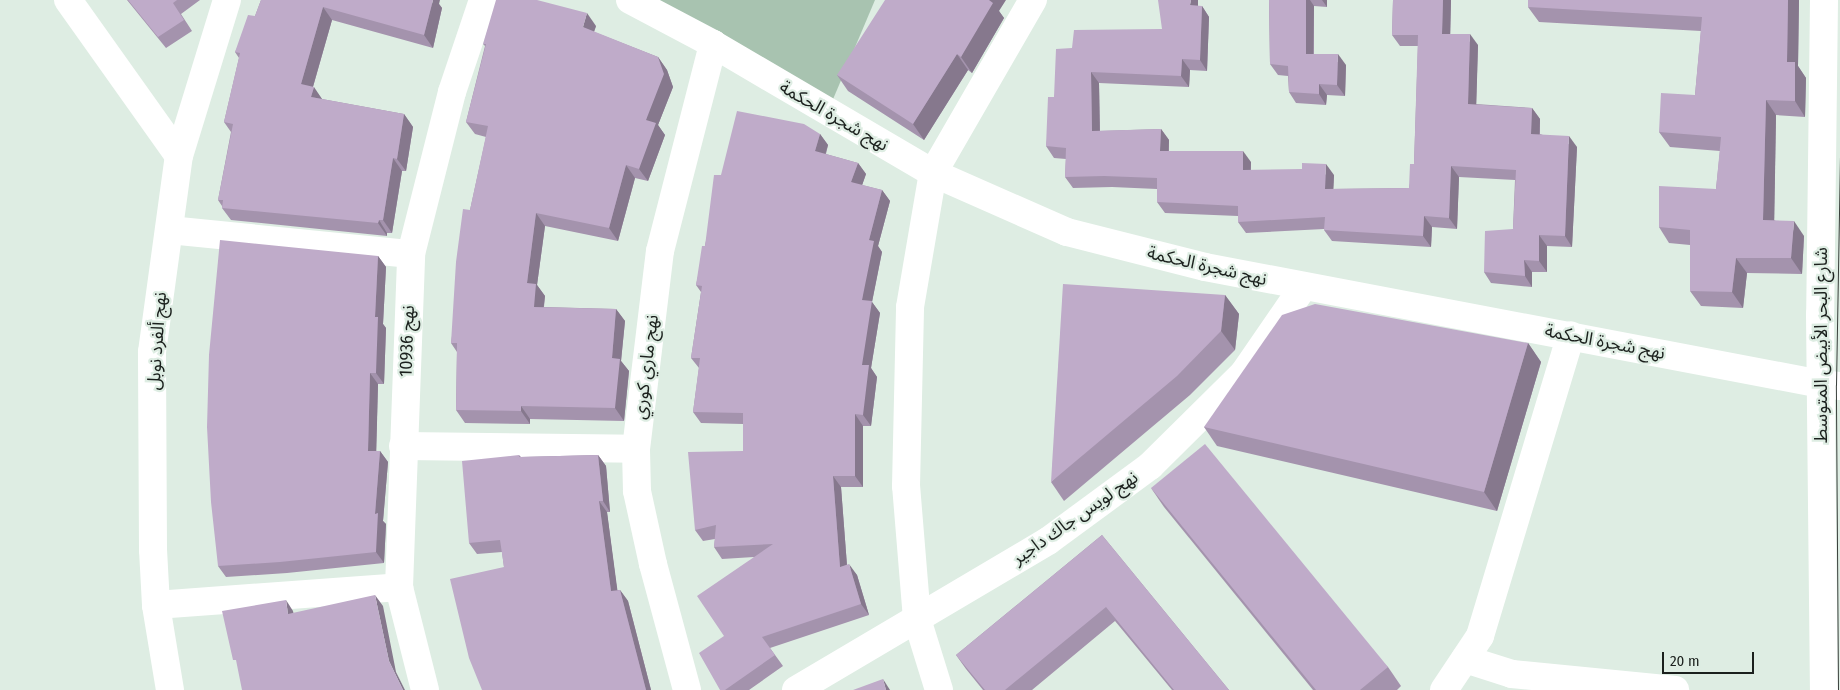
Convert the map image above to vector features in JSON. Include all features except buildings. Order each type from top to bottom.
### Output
[{"type":"street","points":[[68,0],[179,156]]},
{"type":"street","name":"نهج ألفرد نوبل","points":[[170,690],[156,605],[153,550],[152,352],[179,156],[227,0]]},
{"type":"street","name":"نهج 10936","points":[[425,690],[399,587],[411,254],[452,92],[484,0]]},
{"type":"street","name":"نهج شجرة الحكمة","points":[[630,0],[713,44],[933,173],[1068,232],[1205,268],[1832,385]]},
{"type":"street","points":[[939,690],[917,619],[906,486],[910,306],[933,173],[1034,0]]},
{"type":"street","name":"شارع البحر الأبيض المتوسط","points":[[1824,0],[1832,385],[1824,690]]},
{"type":"street","name":"نهج ماري كوري","points":[[686,690],[653,564],[637,490],[636,449],[660,251],[713,44]]},
{"type":"street","points":[[168,230],[411,254]]},
{"type":"street","name":"نهج لويس جاك داجير","points":[[796,690],[1048,541],[1150,466],[1244,373],[1303,286]]},
{"type":"street","points":[[1444,690],[1480,636],[1571,335]]},
{"type":"street","points":[[403,446],[636,449]]},
{"type":"street","points":[[156,605],[399,587]]},
{"type":"street","points":[[1465,659],[1512,674],[1675,690]]},
{"type":"green space","points":[[657,0],[875,0],[831,104]]},
{"type":"tram line","points":[[1838,690],[1836,385],[1840,157]]}]
